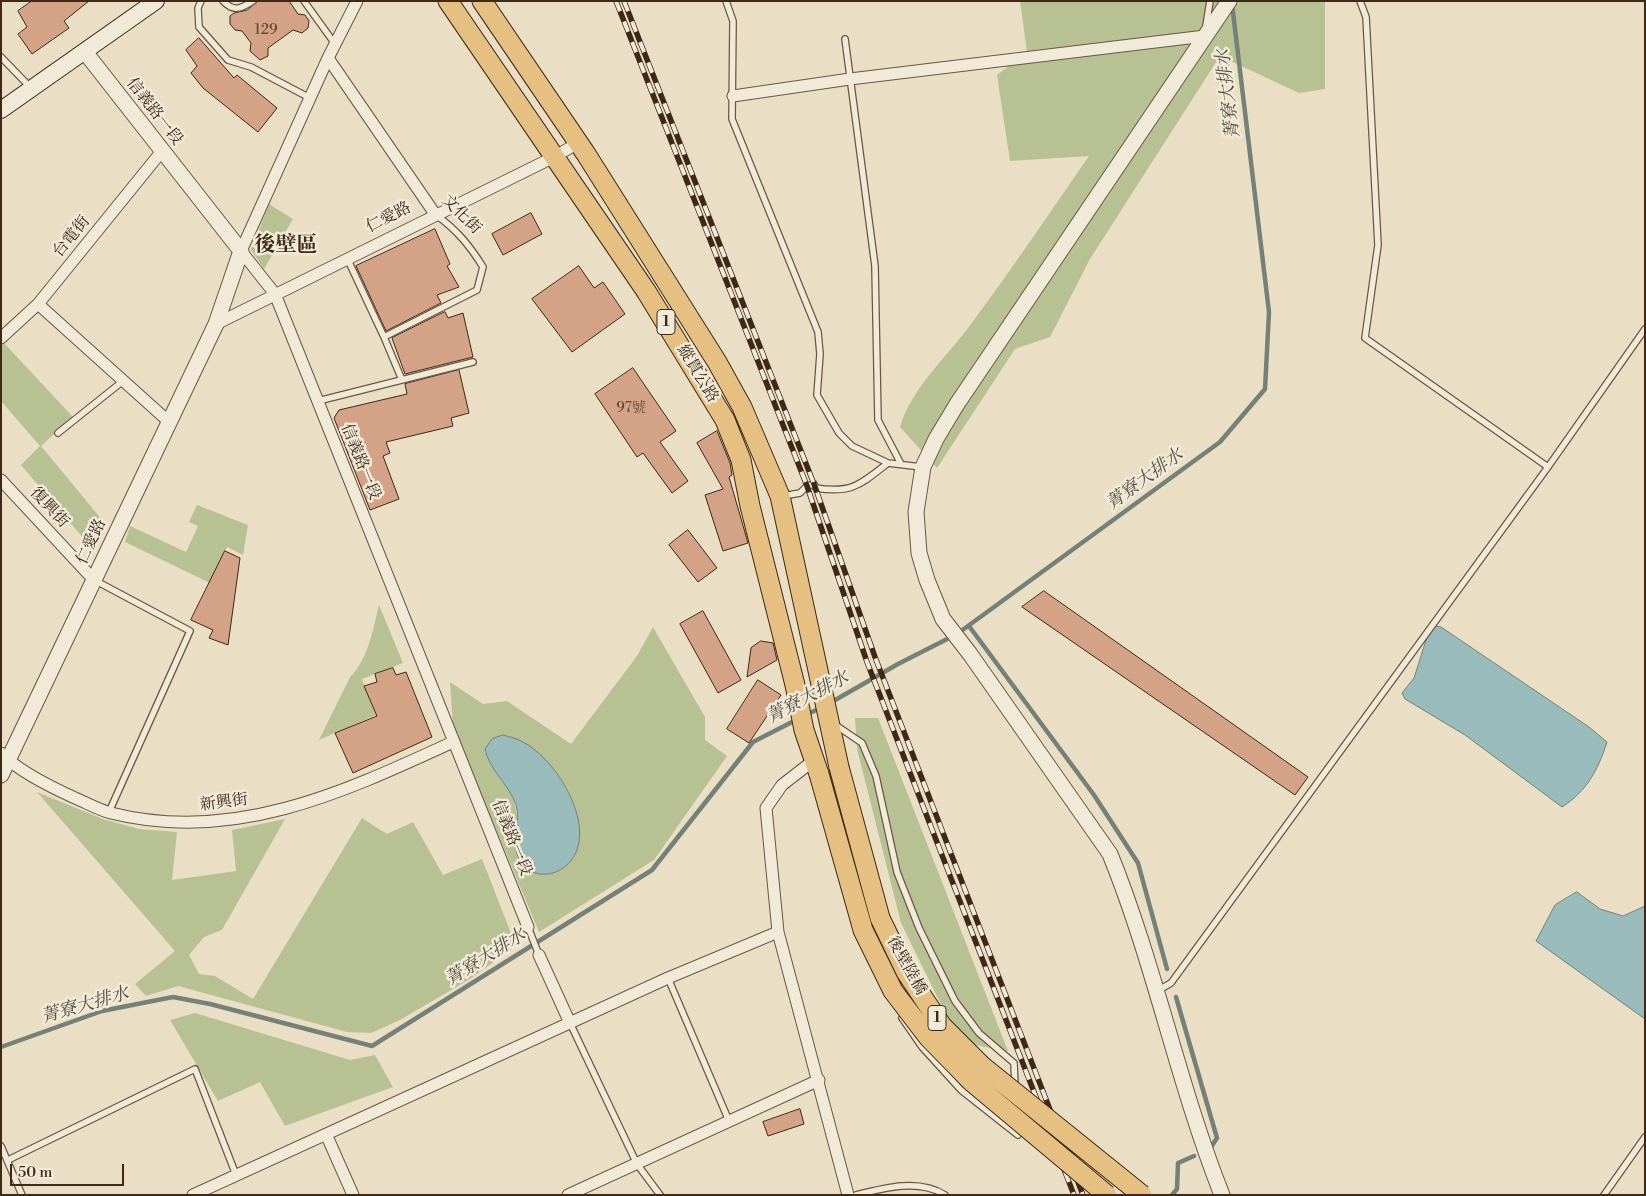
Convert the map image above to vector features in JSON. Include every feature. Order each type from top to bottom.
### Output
[{"type":"main road","points":[[1,110],[156,1]]},
{"type":"main road","name":"縱貫公路","points":[[448,1],[646,291],[725,420],[741,460],[750,506],[795,684],[804,730],[816,767]]},
{"type":"main road","name":"縱貫公路","points":[[482,1],[578,143],[717,362],[742,407],[780,496],[830,721]]},
{"type":"main road","points":[[646,291],[663,277]]},
{"type":"main road","name":"後壁陸橋","points":[[830,721],[839,767],[880,918],[906,972],[942,1026],[982,1066],[1142,1195]]},
{"type":"main road","name":"後壁陸橋","points":[[816,767],[863,930],[893,991],[928,1037],[972,1082],[1107,1195]]},
{"type":"street","name":"仁愛路","points":[[1,775],[5,757],[94,580],[168,421],[216,324],[241,251],[328,58],[357,1]]},
{"type":"street","points":[[1222,1195],[1155,992],[1126,892],[1110,854],[970,654],[943,619],[919,553],[916,512],[923,467],[936,439],[993,347],[1229,1]]},
{"type":"street","points":[[732,96],[850,79],[1205,36]]},
{"type":"street","name":"信義路一段","points":[[85,52],[275,294],[528,927]]},
{"type":"street","name":"文化街","points":[[328,58],[434,214]]},
{"type":"street","name":"仁愛路","points":[[216,324],[434,214],[554,157],[578,143]]},
{"type":"street","name":"台電街","points":[[1,338],[38,304],[162,151]]},
{"type":"street","points":[[38,304],[168,421]]},
{"type":"street","name":"復興街","points":[[1,480],[94,580]]},
{"type":"street","name":"新興街","points":[[5,757],[61,792],[109,812],[153,820],[192,823],[242,819],[293,807],[358,786],[453,742]]},
{"type":"street","points":[[816,767],[782,785],[766,808],[778,932],[819,1080],[848,1195]]},
{"type":"street","points":[[193,1195],[668,978],[778,932]]},
{"type":"street","points":[[539,955],[570,1023]]},
{"type":"street","points":[[568,1195],[819,1080]]},
{"type":"street","points":[[326,1134],[353,1195]]},
{"type":"lane","points":[[201,1],[198,8],[199,26],[228,60],[251,67],[310,98]]},
{"type":"lane","points":[[223,1],[227,6],[237,9],[253,1]]},
{"type":"lane","points":[[304,1],[335,45]]},
{"type":"lane","points":[[726,1],[733,21],[732,119],[818,332],[820,354],[817,395],[839,433],[852,446],[888,463],[923,467]]},
{"type":"lane","points":[[1205,36],[1210,1]]},
{"type":"lane","points":[[1360,1],[1366,17],[1378,245],[1365,338],[1548,467]]},
{"type":"lane","points":[[845,38],[875,266],[878,420],[901,464]]},
{"type":"lane","points":[[1,57],[32,88]]},
{"type":"lane","name":"文化街","points":[[384,337],[477,290],[483,267],[470,246],[452,226],[434,214]]},
{"type":"lane","points":[[347,258],[402,380]]},
{"type":"lane","points":[[1155,992],[1171,983],[1548,467],[1645,330]]},
{"type":"lane","points":[[318,401],[473,362]]},
{"type":"lane","points":[[58,433],[123,381]]},
{"type":"lane","points":[[780,496],[800,493],[806,486],[814,484],[816,488],[831,490],[855,488],[888,463]]},
{"type":"lane","points":[[94,580],[190,631],[109,812]]},
{"type":"lane","points":[[830,721],[862,743],[876,776],[897,872],[919,928],[955,1001],[979,1033],[1014,1063],[1016,1099]]},
{"type":"lane","points":[[816,767],[821,777],[827,825],[858,937]]},
{"type":"lane","points":[[528,927],[539,955]]},
{"type":"lane","points":[[668,978],[729,1121]]},
{"type":"lane","points":[[886,993],[891,1001]]},
{"type":"lane","points":[[896,1008],[922,1047],[961,1090],[1018,1135],[1016,1108]]},
{"type":"lane","points":[[570,1023],[637,1164],[660,1195]]},
{"type":"lane","points":[[8,1160],[195,1069],[236,1175]]},
{"type":"lane","points":[[1604,1195],[1645,1136]]},
{"type":"lane","points":[[1,1146],[22,1195]]},
{"type":"lane","points":[[856,1195],[892,1186],[934,1188],[945,1195]]},
{"type":"green space","points":[[1020,1],[1325,1],[1325,89],[1299,93],[1220,56],[1090,259],[1050,337],[1015,349],[937,468],[900,427],[906,412],[921,386],[962,336],[1089,156],[1010,161],[997,75],[1027,52]]},
{"type":"green space","points":[[269,204],[293,219],[264,269],[251,250]]},
{"type":"green space","points":[[4,343],[73,417],[41,446],[103,521],[91,547],[21,465],[40,446],[1,401],[1,346]]},
{"type":"green space","points":[[197,505],[248,525],[243,555],[227,547],[210,583],[125,542],[130,526],[186,552],[198,526],[189,522]]},
{"type":"green space","points":[[379,605],[403,663],[362,679],[376,715],[319,740],[350,677],[366,653]]},
{"type":"green space","points":[[653,627],[705,717],[705,740],[727,756],[654,860],[539,932],[453,726],[450,682],[483,704],[507,701],[571,744],[637,656]],"holes":[[[492,739],[560,778],[571,798],[577,815],[516,843],[517,814],[513,797],[487,757],[485,750]]]},
{"type":"green space","points":[[855,718],[878,718],[1008,1051],[964,1043],[949,1021],[901,923],[857,749]]},
{"type":"green space","points":[[37,792],[103,819],[139,829],[177,832],[172,880],[236,871],[232,830],[285,819],[222,930],[204,937],[189,955],[199,974],[215,976],[253,999],[362,818],[387,834],[413,822],[443,875],[482,859],[516,946],[470,979],[400,1020],[371,1033],[347,1032],[178,986],[146,996],[135,984],[175,951]]},
{"type":"green space","points":[[195,1013],[350,1060],[375,1055],[393,1087],[285,1126],[260,1082],[218,1101],[170,1020]]},
{"type":"water","points":[[1437,626],[1589,727],[1607,742],[1595,771],[1585,787],[1571,801],[1562,807],[1465,735],[1405,699],[1402,693],[1414,678],[1428,634]]},
{"type":"water","points":[[503,735],[521,741],[545,759],[566,788],[573,804],[580,836],[577,850],[565,867],[556,872],[538,874],[523,864],[517,854],[515,842],[518,817],[516,805],[509,790],[487,757],[485,749],[492,739]]},
{"type":"water","points":[[1577,892],[1600,909],[1623,916],[1645,906],[1645,1019],[1536,941],[1555,905]]},
{"type":"building","points":[[32,1],[89,1],[64,21],[69,28],[32,54],[18,34],[27,27],[18,11]]},
{"type":"building","points":[[258,1],[289,1],[298,14],[305,15],[309,21],[308,28],[302,33],[293,30],[268,48],[268,56],[260,60],[250,51],[251,43],[242,31],[235,30],[230,24],[230,16],[247,10]]},
{"type":"building","points":[[199,38],[234,78],[237,75],[277,108],[258,132],[203,88],[191,73],[197,66],[186,50]]},
{"type":"building","points":[[531,213],[542,234],[503,255],[492,234]]},
{"type":"building","points":[[435,229],[450,264],[447,266],[459,287],[437,295],[441,303],[386,331],[356,266]]},
{"type":"building","points":[[579,266],[594,288],[603,282],[625,314],[572,352],[532,299]]},
{"type":"building","points":[[445,312],[448,318],[463,313],[473,357],[405,374],[392,338]]},
{"type":"building","points":[[633,368],[676,431],[660,442],[688,481],[672,493],[643,453],[637,457],[595,394]]},
{"type":"building","points":[[459,370],[469,413],[451,418],[453,426],[386,442],[390,453],[383,456],[399,499],[370,510],[334,418],[339,410],[407,394],[405,384]]},
{"type":"building","points":[[717,431],[730,463],[732,475],[729,477],[748,543],[723,551],[705,495],[723,489],[697,443]]},
{"type":"building","points":[[688,530],[717,568],[698,582],[669,545]]},
{"type":"building","points":[[225,551],[240,558],[228,645],[209,638],[213,630],[191,620]]},
{"type":"building","points":[[1044,591],[1308,777],[1295,795],[1022,607]]},
{"type":"building","points":[[703,611],[741,680],[718,693],[680,624]]},
{"type":"building","points":[[761,641],[773,643],[777,660],[747,677],[751,648]]},
{"type":"building","points":[[393,668],[396,675],[406,672],[432,737],[353,773],[335,733],[377,716],[364,686],[377,682],[375,674]]},
{"type":"building","points":[[758,680],[781,695],[749,743],[727,729]]},
{"type":"building","points":[[800,1109],[804,1124],[768,1136],[763,1122]]},
{"type":"waterway","name":"菁寮大排水","points":[[830,703],[898,664],[957,634],[1220,442],[1265,389],[1269,312],[1232,4]]},
{"type":"waterway","points":[[969,626],[1094,795],[1138,863],[1167,969]]},
{"type":"waterway","name":"菁寮大排水","points":[[805,715],[821,708]]},
{"type":"waterway","name":"菁寮大排水","points":[[1,1047],[102,1011],[173,997],[210,1004],[372,1046],[652,870],[753,742],[796,720]]},
{"type":"waterway","points":[[1176,997],[1217,1138],[1209,1150]]},
{"type":"waterway","points":[[1172,1195],[1177,1189],[1178,1163],[1194,1156]]},
{"type":"railway","points":[[616,1],[807,486],[867,662],[1074,1195]]},
{"type":"railway","points":[[624,1],[814,484],[875,657],[1083,1195]]},
{"type":"district","name":"後壁區","points":[[286,246]]}]
